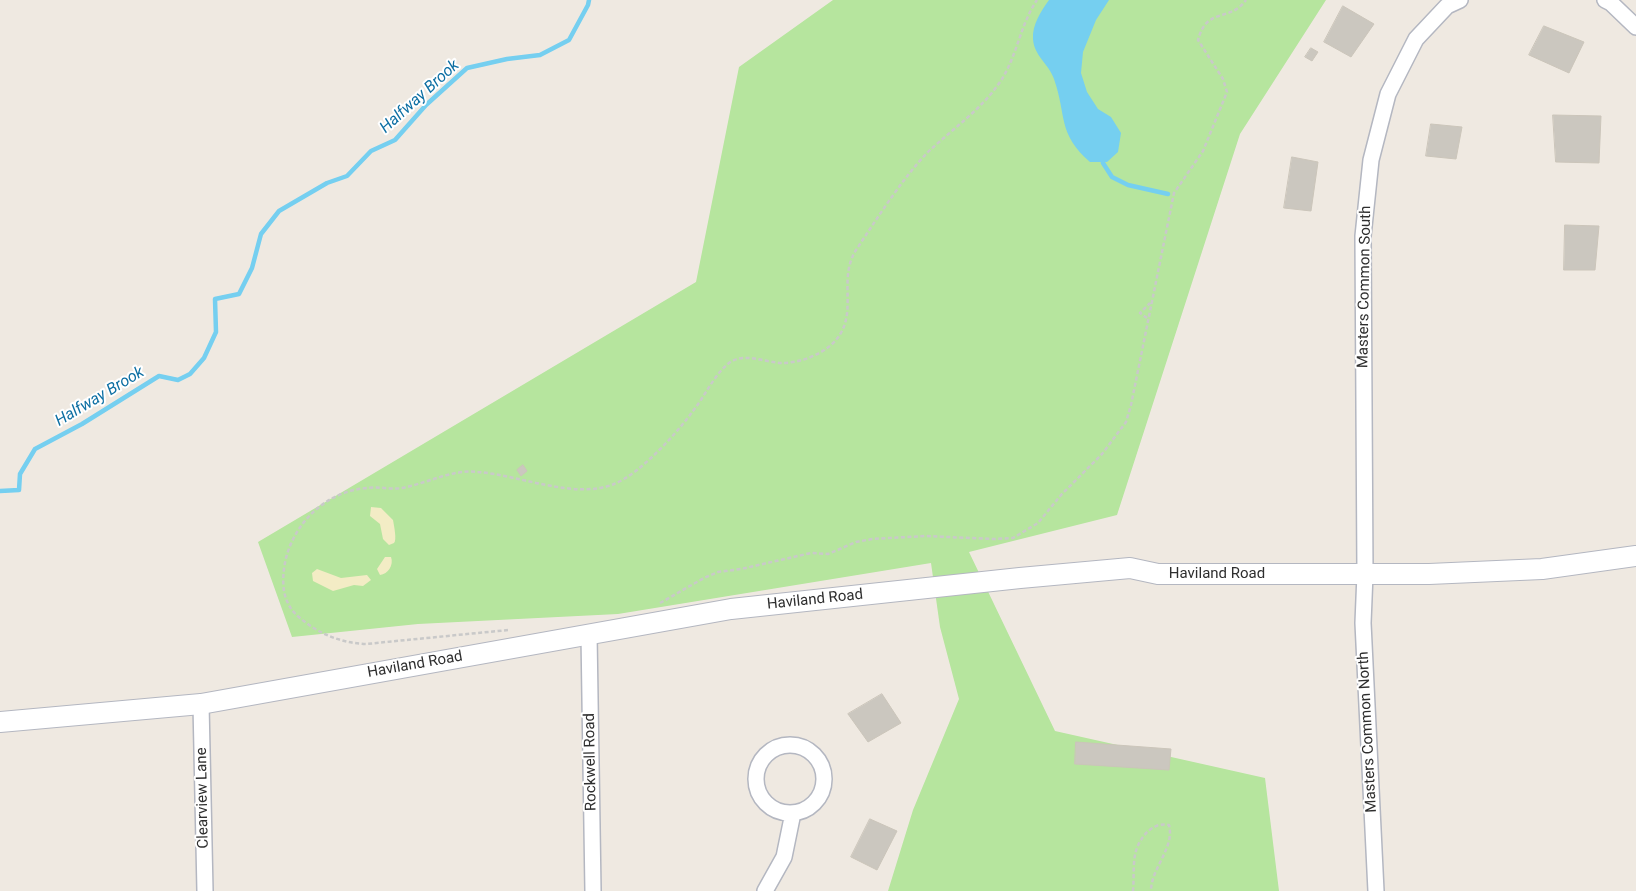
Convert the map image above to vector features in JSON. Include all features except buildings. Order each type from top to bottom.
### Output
[{"type":"street","name":"Masters Common South","points":[[1365,574],[1363,236],[1371,160],[1388,94],[1416,39],[1447,6],[1460,0]]},
{"type":"street","points":[[1609,1],[1636,27]]},
{"type":"street","name":"Haviland Road","points":[[0,722],[201,704],[731,609],[1020,578],[1130,568],[1158,574],[1429,574],[1542,569],[1636,556]]},
{"type":"street","name":"Masters Common North","points":[[1365,574],[1363,623],[1376,891]]},
{"type":"street","name":"Rockwell Road","points":[[589,634],[592,891]]},
{"type":"street","name":"Clearview Lane","points":[[201,704],[205,891]]},
{"type":"street","points":[[794,745],[809,752],[820,763],[824,774],[824,785],[817,800],[804,810],[794,813],[772,808],[763,800],[757,785],[758,768],[763,758],[772,750],[782,746],[794,745]]},
{"type":"street","points":[[765,891],[784,858],[794,813]]},
{"type":"path","points":[[518,629],[366,644],[348,643],[332,637],[301,619],[286,602],[284,572],[292,542],[320,504],[344,493],[366,488],[400,488],[444,475],[474,471],[580,489],[614,484],[642,466],[668,440],[693,412],[719,374],[736,359],[749,358],[784,363],[803,360],[822,352],[842,333],[847,323],[847,275],[849,264],[856,251],[914,168],[983,102],[1002,80],[1037,0]]},
{"type":"path","points":[[656,604],[667,601],[704,578],[718,572],[751,568],[811,553],[828,554],[864,541],[926,536],[1014,538],[1038,523],[1066,489],[1102,454],[1126,422],[1174,193],[1203,151],[1227,92],[1223,79],[1198,40],[1201,28],[1207,20],[1227,14],[1242,5],[1246,0]]},
{"type":"path","points":[[1147,318],[1140,313],[1151,302]]},
{"type":"path","points":[[1133,891],[1135,854],[1152,826],[1161,823],[1169,825],[1172,834],[1157,867],[1151,891]]},
{"type":"green space","points":[[833,0],[1326,0],[1240,134],[1117,515],[969,552],[1055,731],[1265,778],[1279,891],[888,891],[913,810],[959,699],[940,627],[931,563],[618,614],[418,624],[292,637],[258,542],[696,282],[739,67]]},
{"type":"sand","points":[[371,507],[381,508],[393,520],[394,543],[389,545],[383,539],[380,524],[370,516]]},
{"type":"sand","points":[[385,557],[391,557],[391,566],[386,573],[380,575],[377,569]]},
{"type":"sand","points":[[317,569],[341,578],[367,575],[371,580],[363,586],[354,585],[333,591],[313,581],[312,573]]},
{"type":"water","points":[[1049,0],[1109,0],[1096,20],[1083,52],[1081,73],[1087,92],[1098,109],[1111,117],[1121,133],[1118,152],[1107,162],[1090,162],[1072,142],[1064,124],[1054,79],[1034,45],[1033,34],[1036,23]]},
{"type":"waterway","name":"Halfway Brook","points":[[0,491],[19,490],[20,474],[35,449],[82,424],[159,376],[178,380],[190,374],[204,358],[216,332],[215,299],[239,294],[252,268],[261,234],[279,211],[327,183],[347,176],[371,151],[395,140],[426,105],[467,68],[507,59],[540,55],[569,40],[589,0]]},
{"type":"waterway","points":[[1103,163],[1112,177],[1128,185],[1168,194]]}]
